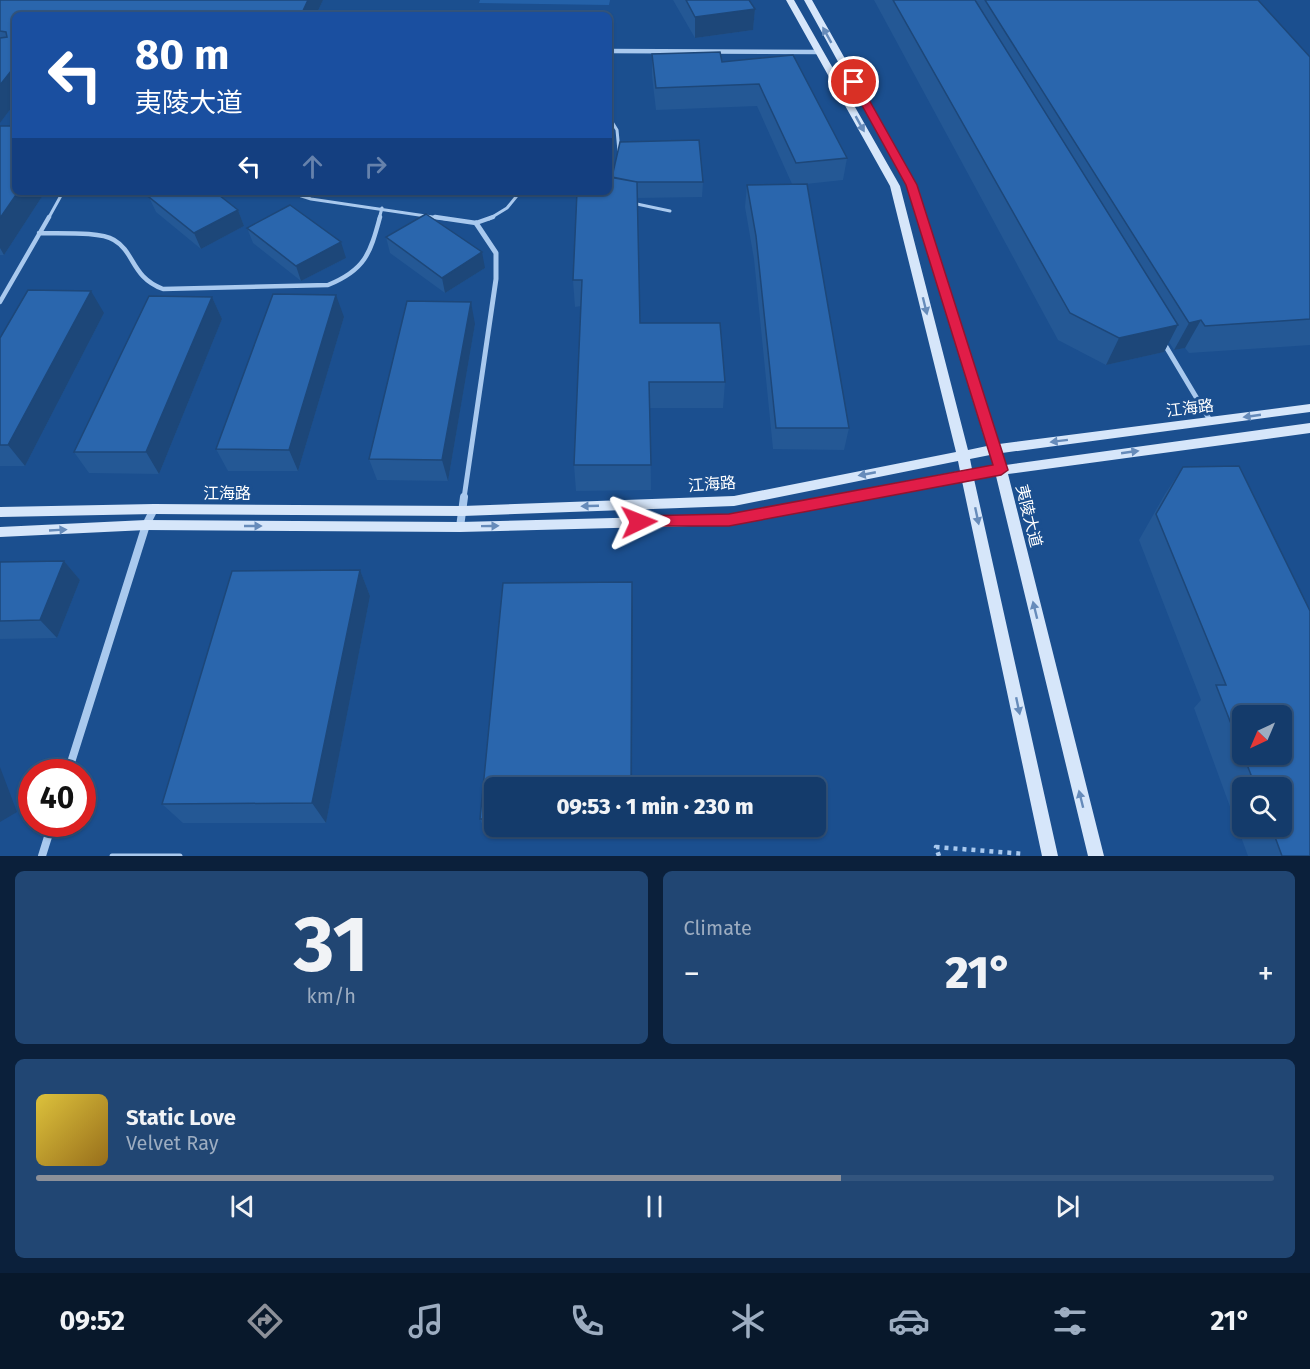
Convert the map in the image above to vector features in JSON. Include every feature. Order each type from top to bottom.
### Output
[{"type":"main road","points":[[790,0],[895,186],[968,475],[1050,856]]},
{"type":"main road","name":"夷陵大道","points":[[808,0],[911,185],[995,448],[1096,856]]},
{"type":"main road","name":"江海路","points":[[0,512],[154,509],[463,511],[734,501],[995,448],[1310,408]]},
{"type":"main road","name":"江海路","points":[[0,532],[146,525],[460,527],[729,520],[968,475],[1310,428]]},
{"type":"street","points":[[612,51],[819,52]]},
{"type":"street","points":[[460,527],[496,279],[496,253],[476,223]]},
{"type":"street","points":[[1157,332],[1211,422]]},
{"type":"street","points":[[72,759],[146,525],[154,509]]},
{"type":"street","points":[[42,856],[48,837]]},
{"type":"lane","points":[[612,123],[616,130],[619,153]]},
{"type":"lane","points":[[0,302],[61,195]]},
{"type":"lane","points":[[298,195],[311,199],[382,207],[476,223],[492,219],[507,209],[518,195]]},
{"type":"lane","points":[[629,202],[670,211]]},
{"type":"lane","points":[[39,233],[106,236],[117,241],[147,283],[163,289],[328,285],[348,278],[363,266],[369,255],[382,207]]},
{"type":"lane","points":[[112,856],[180,856]]},
{"type":"path","points":[[939,856],[936,847],[1050,856]]},
{"type":"shaded area","points":[[480,0],[610,0],[609,5],[479,3]]},
{"type":"building","points":[[0,0],[308,0],[302,12],[12,12],[12,70],[0,85],[0,38],[7,37],[6,32],[0,31]]},
{"type":"building","points":[[686,0],[749,0],[755,9],[695,17]]},
{"type":"building","points":[[893,0],[975,0],[1178,325],[1119,338],[1070,313]]},
{"type":"building","points":[[985,0],[1258,0],[1310,57],[1310,319],[1205,326],[1201,320],[1189,323]]},
{"type":"building","points":[[720,52],[722,62],[793,55],[847,158],[796,163],[759,84],[656,88],[652,54]]},
{"type":"building","points":[[0,126],[12,126],[12,195],[16,195],[0,218]]},
{"type":"building","points":[[699,140],[703,182],[637,182],[612,177],[620,142]]},
{"type":"building","points":[[612,178],[637,182],[640,323],[720,323],[725,382],[649,382],[651,465],[574,465],[582,280],[573,280],[577,195],[612,195]]},
{"type":"building","points":[[807,184],[849,428],[776,428],[756,236],[747,185]]},
{"type":"building","points":[[153,195],[219,195],[238,210],[194,233],[149,197]]},
{"type":"building","points":[[290,205],[341,242],[296,266],[247,228]]},
{"type":"building","points":[[426,214],[482,252],[442,278],[386,237]]},
{"type":"building","points":[[28,290],[91,291],[8,445],[0,445],[0,338]]},
{"type":"building","points":[[273,294],[336,295],[289,450],[216,449]]},
{"type":"building","points":[[149,296],[212,297],[146,452],[74,452]]},
{"type":"building","points":[[407,301],[471,302],[442,460],[369,459]]},
{"type":"building","points":[[1239,466],[1310,611],[1310,856],[1282,856],[1275,837],[1292,837],[1292,777],[1252,777],[1247,765],[1292,765],[1292,705],[1232,705],[1232,726],[1216,685],[1226,685],[1156,514],[1183,467]]},
{"type":"building","points":[[64,561],[40,620],[0,621],[0,562]]},
{"type":"building","points":[[360,570],[312,803],[162,804],[232,571]]},
{"type":"building","points":[[632,582],[631,777],[484,777],[503,583]]},
{"type":"building","points":[[484,778],[484,819],[480,819]]},
{"type":"route","points":[[639,522],[729,520],[1001,470],[911,185],[854,82]]}]
